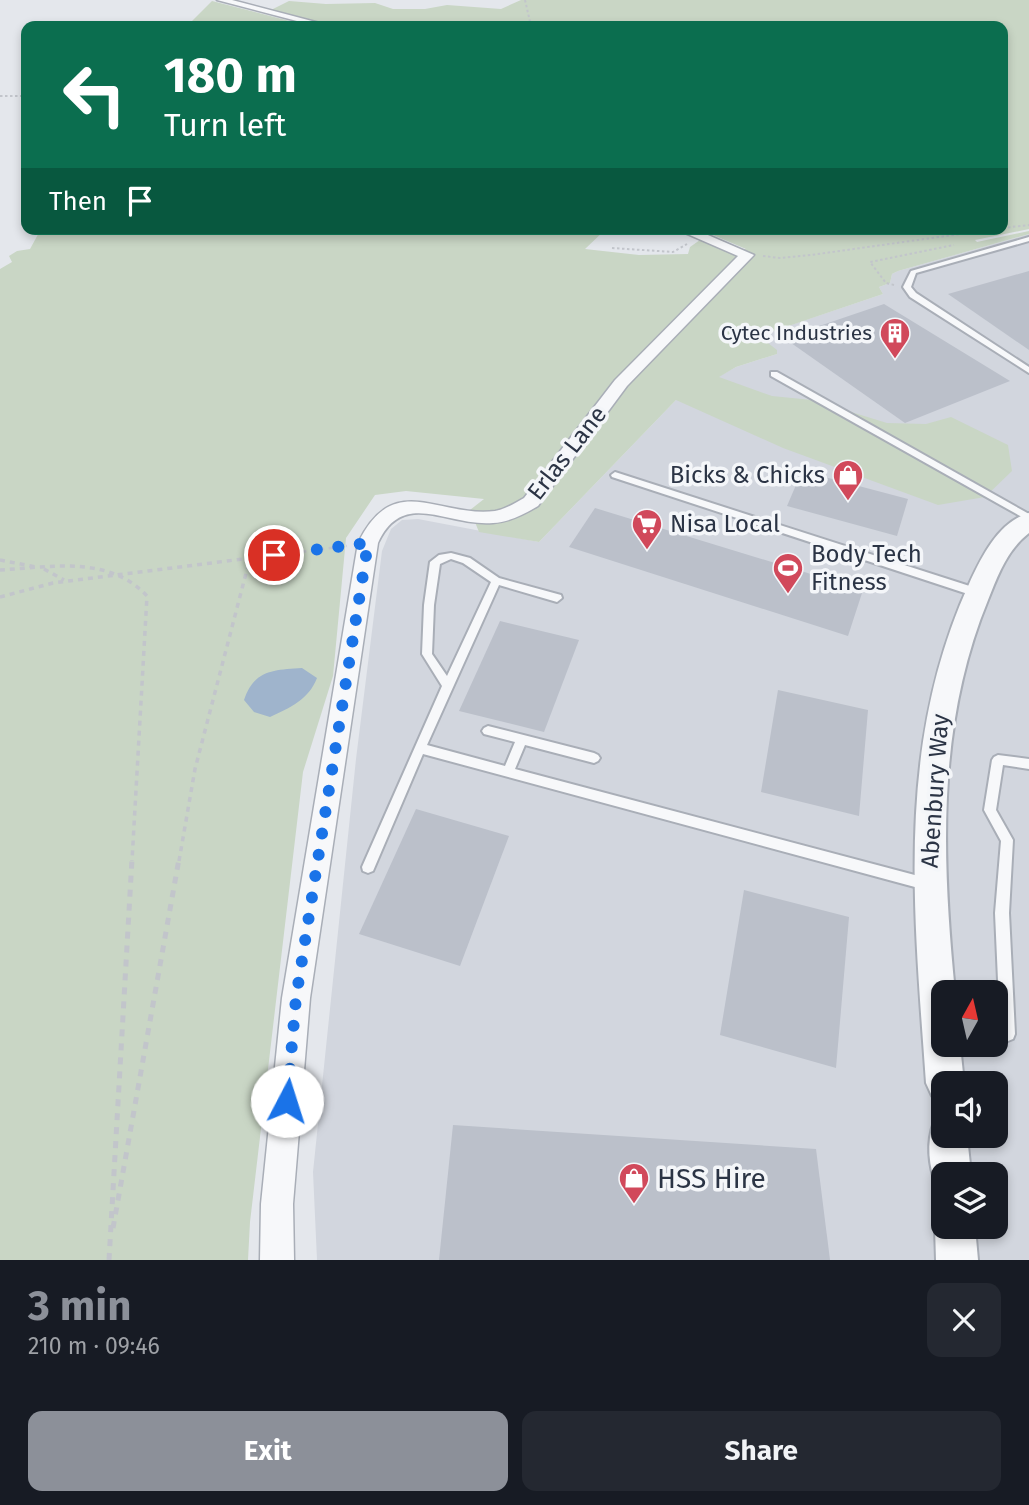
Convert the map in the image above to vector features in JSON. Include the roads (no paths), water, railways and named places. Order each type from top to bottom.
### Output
[{"type":"street","points":[[221,0],[306,21]]},
{"type":"street","name":"Erlas Lane","points":[[277,1260],[277,1203],[296,998],[368,543],[380,520],[389,513],[407,509],[499,519],[516,513],[548,482],[621,383],[747,255],[699,235]]},
{"type":"street","name":"Abenbury Way","points":[[939,980],[929,884],[930,796],[938,715],[956,646],[978,593],[1005,542],[1029,519]]},
{"type":"street","points":[[956,1239],[957,1260]]},
{"type":"lane","points":[[1029,239],[913,272],[907,287],[913,295],[1029,371]]},
{"type":"lane","points":[[774,374],[1029,519]]},
{"type":"lane","points":[[615,475],[978,593]]},
{"type":"lane","points":[[449,686],[427,654],[429,605],[435,562],[443,556],[459,556],[496,581],[557,598]]},
{"type":"lane","points":[[368,867],[496,581]]},
{"type":"lane","points":[[488,731],[594,758]]},
{"type":"lane","points":[[509,770],[522,740]]},
{"type":"lane","points":[[420,748],[929,884]]},
{"type":"lane","points":[[1005,980],[1002,914],[1007,840],[990,810],[998,760],[1029,764]]},
{"type":"water","points":[[302,668],[317,678],[304,697],[285,710],[270,717],[254,712],[244,700],[248,690],[259,677],[274,671]]},
{"type":"place","name":"Cytec Industries","points":[[895,360]]},
{"type":"place","name":"Bicks & Chicks","points":[[848,502]]},
{"type":"place","name":"Nisa Local","points":[[647,551]]},
{"type":"place","name":"Body Tech Fitness","points":[[788,595]]},
{"type":"place","name":"HSS Hire","points":[[634,1205]]}]
